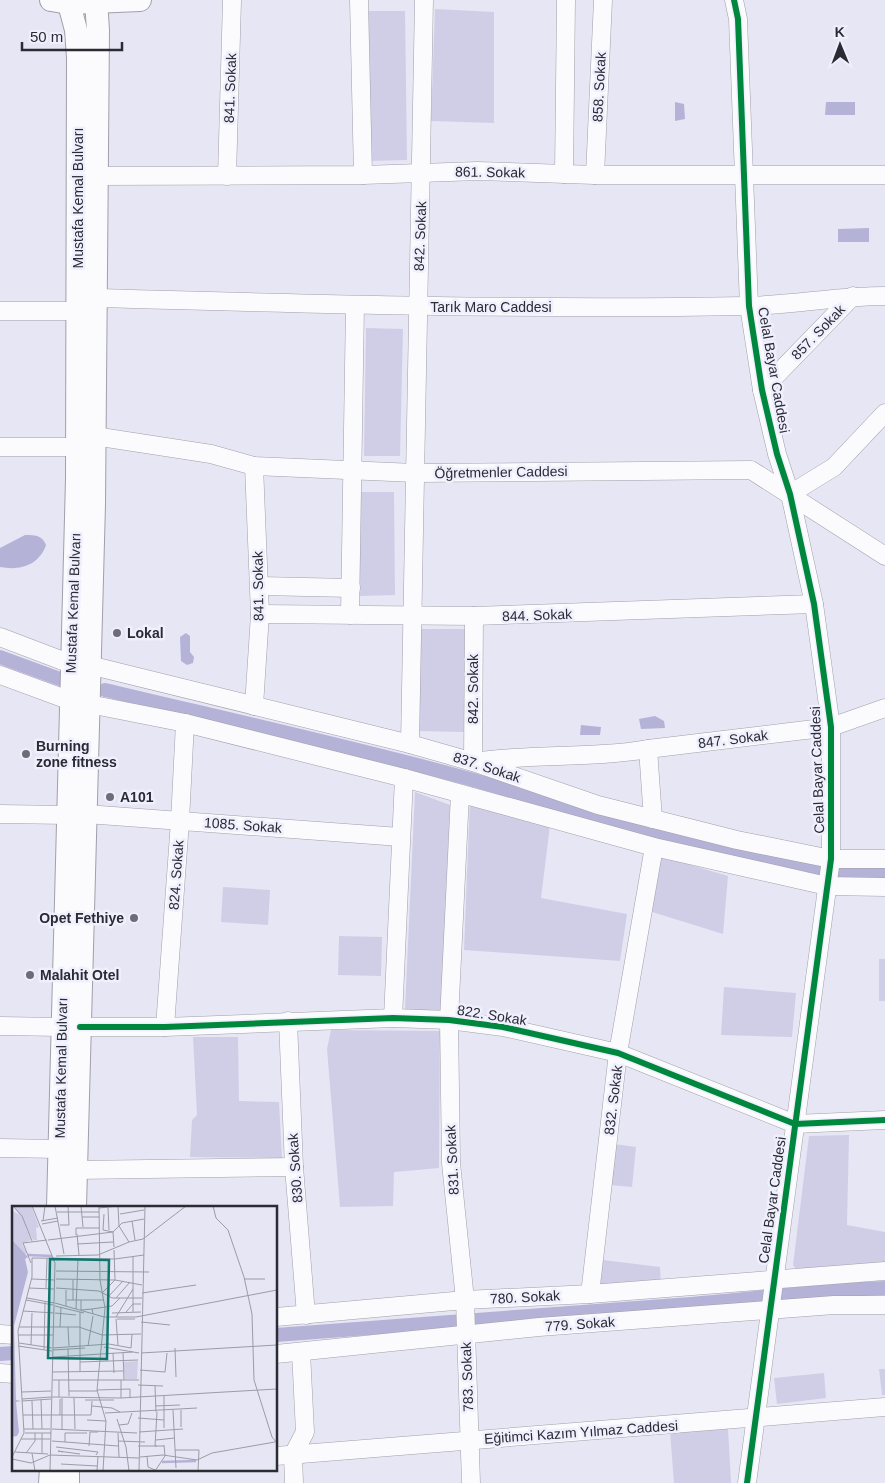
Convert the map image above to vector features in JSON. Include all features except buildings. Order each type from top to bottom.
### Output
[{"type":"main road","points":[[63,1],[140,0]]},
{"type":"main road","name":"Mustafa Kemal Bulvarı","points":[[63,1],[76,30],[87,305],[86,442],[71,1027],[76,1206]]},
{"type":"main road","name":"Mustafa Kemal Bulvarı","points":[[87,305],[95,176],[98,30],[96,1]]},
{"type":"main road","name":"Mustafa Kemal Bulvarı","points":[[58,1206],[59,1149],[71,1027]]},
{"type":"main road","points":[[50,1483],[51,1470]]},
{"type":"main road","points":[[68,1470],[68,1483]]},
{"type":"street","name":"841. Sokak","points":[[227,176],[232,0]]},
{"type":"street","points":[[359,0],[363,175]]},
{"type":"street","name":"842. Sokak","points":[[410,744],[424,0]]},
{"type":"street","points":[[564,174],[566,0]]},
{"type":"street","name":"858. Sokak","points":[[595,175],[603,0]]},
{"type":"street","name":"Celal Bayar Caddesi","points":[[734,0],[738,19],[749,306],[762,390],[777,454],[790,494],[814,604],[831,727],[832,859],[747,1483]]},
{"type":"street","name":"861. Sokak","points":[[95,176],[363,175],[422,172],[595,175],[885,175]]},
{"type":"street","name":"Tarık Maro Caddesi","points":[[0,312],[87,305],[749,306],[853,296],[885,296]]},
{"type":"street","name":"857. Sokak","points":[[762,390],[853,296]]},
{"type":"street","points":[[350,615],[354,471],[355,305]]},
{"type":"street","points":[[790,494],[834,467],[885,413]]},
{"type":"street","name":"Öğretmenler Caddesi","points":[[0,447],[86,442],[211,454],[254,466],[415,473],[750,470],[884,553]]},
{"type":"street","name":"841. Sokak","points":[[254,466],[260,586],[254,706]]},
{"type":"street","points":[[260,586],[351,588]]},
{"type":"street","name":"844. Sokak","points":[[260,614],[411,617],[474,616],[814,604]]},
{"type":"street","name":"842. Sokak","points":[[473,762],[474,616]]},
{"type":"street","name":"837. Sokak","points":[[0,637],[80,665],[410,744],[473,762],[598,805],[653,819],[737,840],[832,859],[885,859]]},
{"type":"street","points":[[0,675],[80,702],[185,723],[404,778],[654,847],[827,886],[885,887]]},
{"type":"street","name":"847. Sokak","points":[[473,762],[504,757],[623,754],[648,749],[831,727],[885,708]]},
{"type":"street","name":"824. Sokak","points":[[165,1027],[185,723]]},
{"type":"street","points":[[648,749],[653,819]]},
{"type":"street","points":[[393,1018],[404,778]]},
{"type":"street","name":"831. Sokak","points":[[460,794],[449,1020],[450,1162],[465,1300]]},
{"type":"street","name":"1085. Sokak","points":[[0,814],[77,815],[180,820],[400,837]]},
{"type":"street","name":"832. Sokak","points":[[590,1294],[618,1053],[654,847]]},
{"type":"street","name":"822. Sokak","points":[[0,1026],[165,1027],[393,1018],[449,1020],[503,1027],[618,1053],[795,1124],[885,1120]]},
{"type":"street","name":"830. Sokak","points":[[288,1021],[294,1167],[306,1315]]},
{"type":"street","points":[[0,1148],[59,1149]]},
{"type":"street","points":[[76,1170],[294,1167]]},
{"type":"street","name":"780. Sokak","points":[[278,1317],[465,1300],[590,1294],[885,1272]]},
{"type":"street","name":"783. Sokak","points":[[465,1300],[471,1483]]},
{"type":"street","name":"779. Sokak","points":[[278,1354],[539,1327],[834,1305],[885,1305]]},
{"type":"street","points":[[294,1483],[284,1456],[306,1432],[301,1352]]},
{"type":"street","name":"Eğitimci Kazım Yılmaz Caddesi","points":[[284,1456],[885,1407]]},
{"type":"shaded area","points":[[435,9],[494,12],[494,123],[431,121]]},
{"type":"shaded area","points":[[367,11],[405,11],[407,160],[369,161]]},
{"type":"shaded area","points":[[675,102],[684,104],[685,119],[675,121]]},
{"type":"shaded area","points":[[826,102],[855,102],[855,115],[825,115]]},
{"type":"shaded area","points":[[869,228],[869,242],[838,242],[838,229]]},
{"type":"shaded area","points":[[366,328],[403,329],[400,456],[364,456]]},
{"type":"shaded area","points":[[359,492],[394,492],[395,595],[360,596]]},
{"type":"shaded area","points":[[25,535],[38,536],[42,539],[46,545],[43,552],[34,562],[28,565],[15,568],[0,567],[0,548]]},
{"type":"shaded area","points":[[418,629],[466,629],[465,732],[417,731]]},
{"type":"shaded area","points":[[186,633],[190,636],[190,652],[194,657],[193,663],[187,665],[181,661],[180,637]]},
{"type":"shaded area","points":[[655,716],[664,721],[665,728],[641,729],[639,719]]},
{"type":"shaded area","points":[[581,725],[601,727],[600,735],[580,735]]},
{"type":"shaded area","points":[[415,792],[450,805],[441,1014],[405,1009]]},
{"type":"shaded area","points":[[470,800],[550,825],[541,898],[627,914],[620,961],[464,950]]},
{"type":"shaded area","points":[[660,856],[728,876],[723,934],[649,911]]},
{"type":"shaded area","points":[[223,887],[270,890],[268,925],[221,922]]},
{"type":"shaded area","points":[[339,936],[382,937],[381,976],[338,975]]},
{"type":"shaded area","points":[[879,959],[885,959],[885,1001],[879,1001]]},
{"type":"shaded area","points":[[724,987],[796,993],[792,1037],[721,1035]]},
{"type":"shaded area","points":[[331,1030],[440,1031],[439,1168],[394,1172],[393,1206],[340,1207],[327,1049]]},
{"type":"shaded area","points":[[193,1037],[238,1037],[239,1101],[279,1102],[282,1158],[190,1157],[192,1120],[197,1115]]},
{"type":"shaded area","points":[[849,1135],[847,1225],[885,1232],[885,1264],[800,1273],[793,1265],[809,1136]]},
{"type":"shaded area","points":[[614,1144],[636,1147],[632,1187],[610,1185]]},
{"type":"shaded area","points":[[603,1260],[660,1267],[661,1284],[600,1286]]},
{"type":"shaded area","points":[[879,1369],[885,1369],[885,1395],[882,1395]]},
{"type":"shaded area","points":[[824,1373],[826,1398],[777,1404],[774,1378]]},
{"type":"shaded area","points":[[728,1428],[731,1483],[674,1483],[670,1432]]},
{"type":"waterway","points":[[0,657],[60,679]]},
{"type":"waterway","points":[[105,690],[425,767],[675,840],[727,853],[779,864],[832,871],[885,873]]},
{"type":"waterway","points":[[278,1335],[885,1288]]},
{"type":"waterway","points":[[0,1354],[12,1353]]},
{"type":"cycle path","points":[[734,0],[738,19],[749,306],[762,390],[777,454],[790,494],[814,604],[831,727],[831,859],[747,1483]]},
{"type":"cycle path","points":[[80,1027],[165,1027],[393,1018],[449,1020],[503,1027],[618,1053],[795,1124],[885,1120]]},
{"type":"place","name":"Lokal","points":[[117,633]]},
{"type":"place","name":"Burning zone fitness","points":[[26,754]]},
{"type":"place","name":"A101","points":[[110,797]]},
{"type":"place","name":"Opet Fethiye","points":[[134,918]]},
{"type":"place","name":"Malahit Otel","points":[[30,975]]}]
